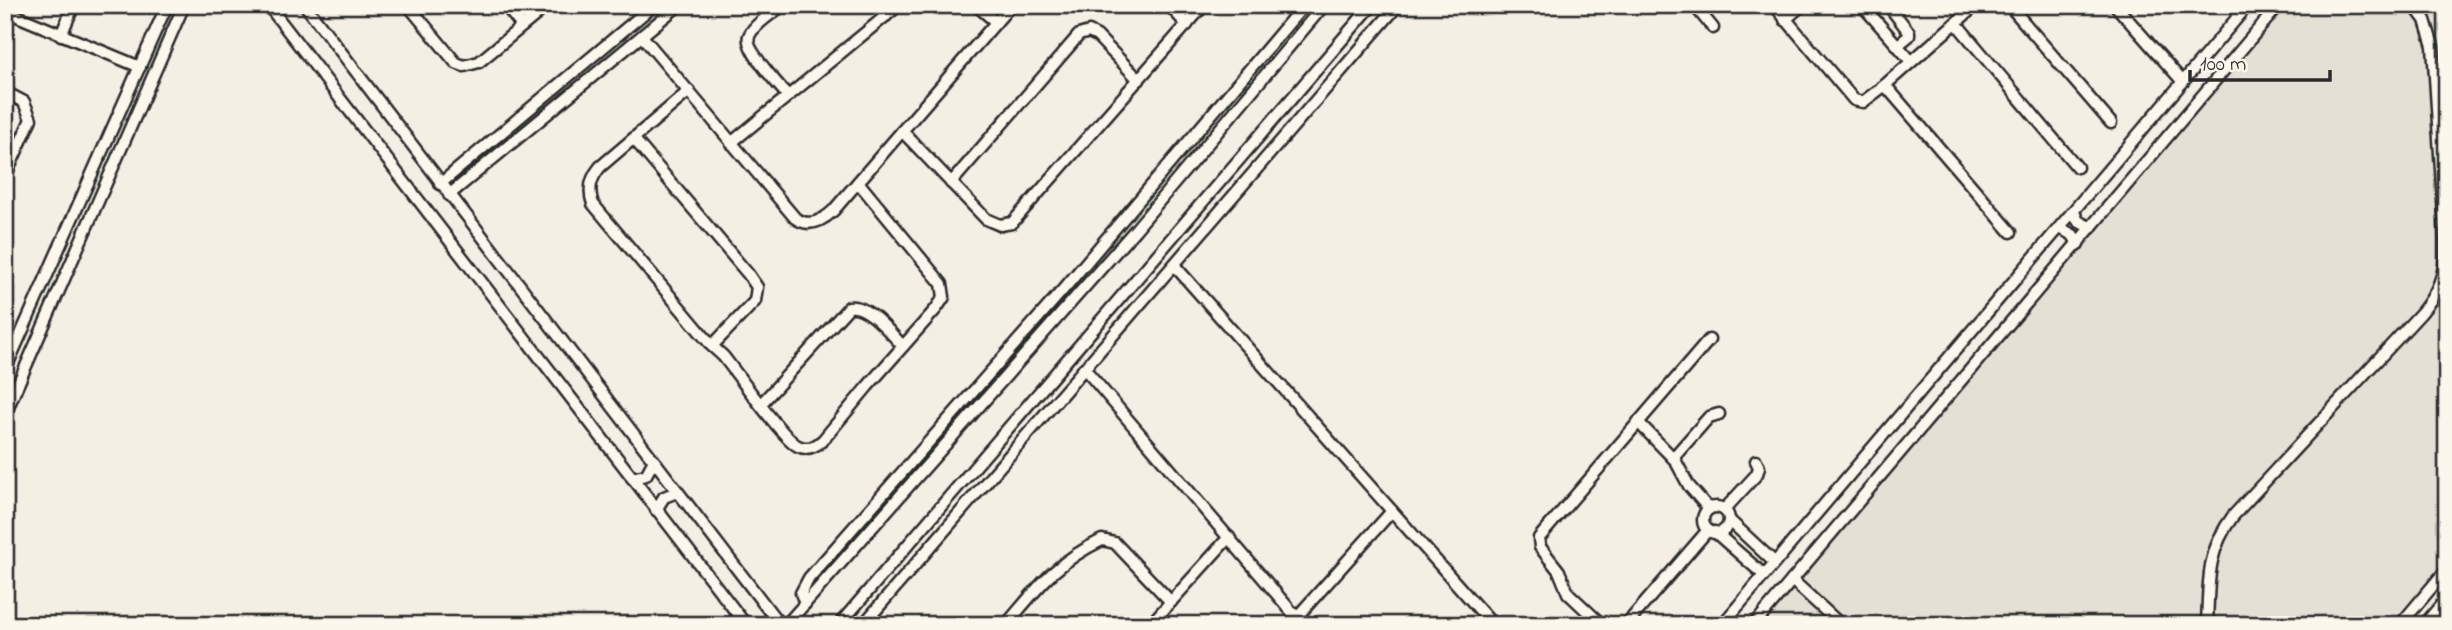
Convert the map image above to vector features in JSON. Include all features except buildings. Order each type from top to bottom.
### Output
[{"type":"street","points":[[61,34],[75,5]]},
{"type":"street","points":[[6,368],[167,5]]},
{"type":"street","points":[[5,414],[184,5]]},
{"type":"street","points":[[268,5],[746,625]]},
{"type":"street","points":[[305,5],[780,625]]},
{"type":"street","points":[[408,5],[451,57],[464,66],[479,62],[548,5]]},
{"type":"street","points":[[505,5],[522,26]]},
{"type":"street","points":[[440,184],[654,5]]},
{"type":"street","points":[[449,195],[679,5]]},
{"type":"street","points":[[783,5],[751,32],[748,42],[751,51],[788,96]]},
{"type":"street","points":[[877,5],[886,16]]},
{"type":"street","points":[[731,143],[899,5]]},
{"type":"street","points":[[976,5],[996,22]]},
{"type":"street","points":[[642,36],[799,222],[813,223],[826,217],[858,182],[1011,5]]},
{"type":"street","points":[[1169,5],[1186,24]]},
{"type":"street","points":[[902,131],[990,222],[1000,225],[1012,223],[1204,5]]},
{"type":"street","points":[[805,604],[801,593],[809,578],[1068,284],[1304,5]]},
{"type":"street","points":[[786,625],[1135,230],[1324,5]]},
{"type":"street","points":[[839,625],[1372,5]]},
{"type":"street","points":[[863,625],[1398,5]]},
{"type":"street","points":[[1694,5],[1713,29]]},
{"type":"street","points":[[1774,5],[1853,100],[1867,100],[1976,5]]},
{"type":"street","points":[[1785,20],[1802,5]]},
{"type":"street","points":[[1862,5],[1911,61]]},
{"type":"street","points":[[1888,5],[1909,32],[1909,36],[1898,46]]},
{"type":"street","points":[[2009,5],[2111,123]]},
{"type":"street","points":[[2115,5],[2183,82]]},
{"type":"street","points":[[1723,625],[2248,5]]},
{"type":"street","points":[[1754,625],[2279,5]]},
{"type":"street","points":[[2207,625],[2213,551],[2221,532],[2232,516],[2421,313],[2441,283],[2446,248],[2433,46],[2426,20],[2414,5]]},
{"type":"street","points":[[5,11],[140,67]]},
{"type":"street","points":[[1956,23],[2077,167]]},
{"type":"street","points":[[951,183],[1079,35],[1088,32],[1097,36],[1139,80]]},
{"type":"street","points":[[153,36],[168,42]]},
{"type":"street","points":[[1885,85],[2011,232]]},
{"type":"street","points":[[689,91],[593,176],[590,186],[593,204],[800,447],[817,446],[942,303],[942,284],[858,182]]},
{"type":"street","points":[[5,92],[24,102],[31,119],[5,177]]},
{"type":"street","points":[[634,139],[757,287],[757,294],[751,306],[712,346]]},
{"type":"street","points":[[2074,212],[2078,221],[2091,228]]},
{"type":"street","points":[[2060,229],[2073,235],[2078,244]]},
{"type":"street","points":[[1174,265],[1493,625]]},
{"type":"street","points":[[761,404],[849,307],[855,305],[866,310],[903,346]]},
{"type":"street","points":[[1602,625],[1569,593],[1559,571],[1540,547],[1539,541],[1709,340]]},
{"type":"street","points":[[1084,368],[1300,621],[1392,511]]},
{"type":"street","points":[[1673,457],[1709,417],[1719,414]]},
{"type":"street","points":[[1638,422],[1673,457],[1689,486],[1709,509]]},
{"type":"street","points":[[1724,510],[1757,474],[1759,467],[1756,461]]},
{"type":"street","points":[[632,478],[646,475],[653,462]]},
{"type":"street","points":[[656,510],[664,497],[677,492]]},
{"type":"street","points":[[1764,575],[1712,531],[1703,519],[1709,509],[1717,507],[1724,510],[1729,520],[1774,562]]},
{"type":"street","points":[[1626,625],[1712,531],[1723,531],[1729,520]]},
{"type":"street","points":[[1150,625],[1229,537]]},
{"type":"street","points":[[1006,625],[1051,572],[1078,552],[1102,540],[1115,543],[1171,602]]},
{"type":"street","points":[[2400,625],[2447,569]]},
{"type":"street","points":[[1792,580],[1841,625]]},
{"type":"street","points":[[2424,625],[2447,598]]},
{"type":"shaded area","points":[[2287,5],[2447,5],[2447,580],[2409,625],[1761,625]]}]
